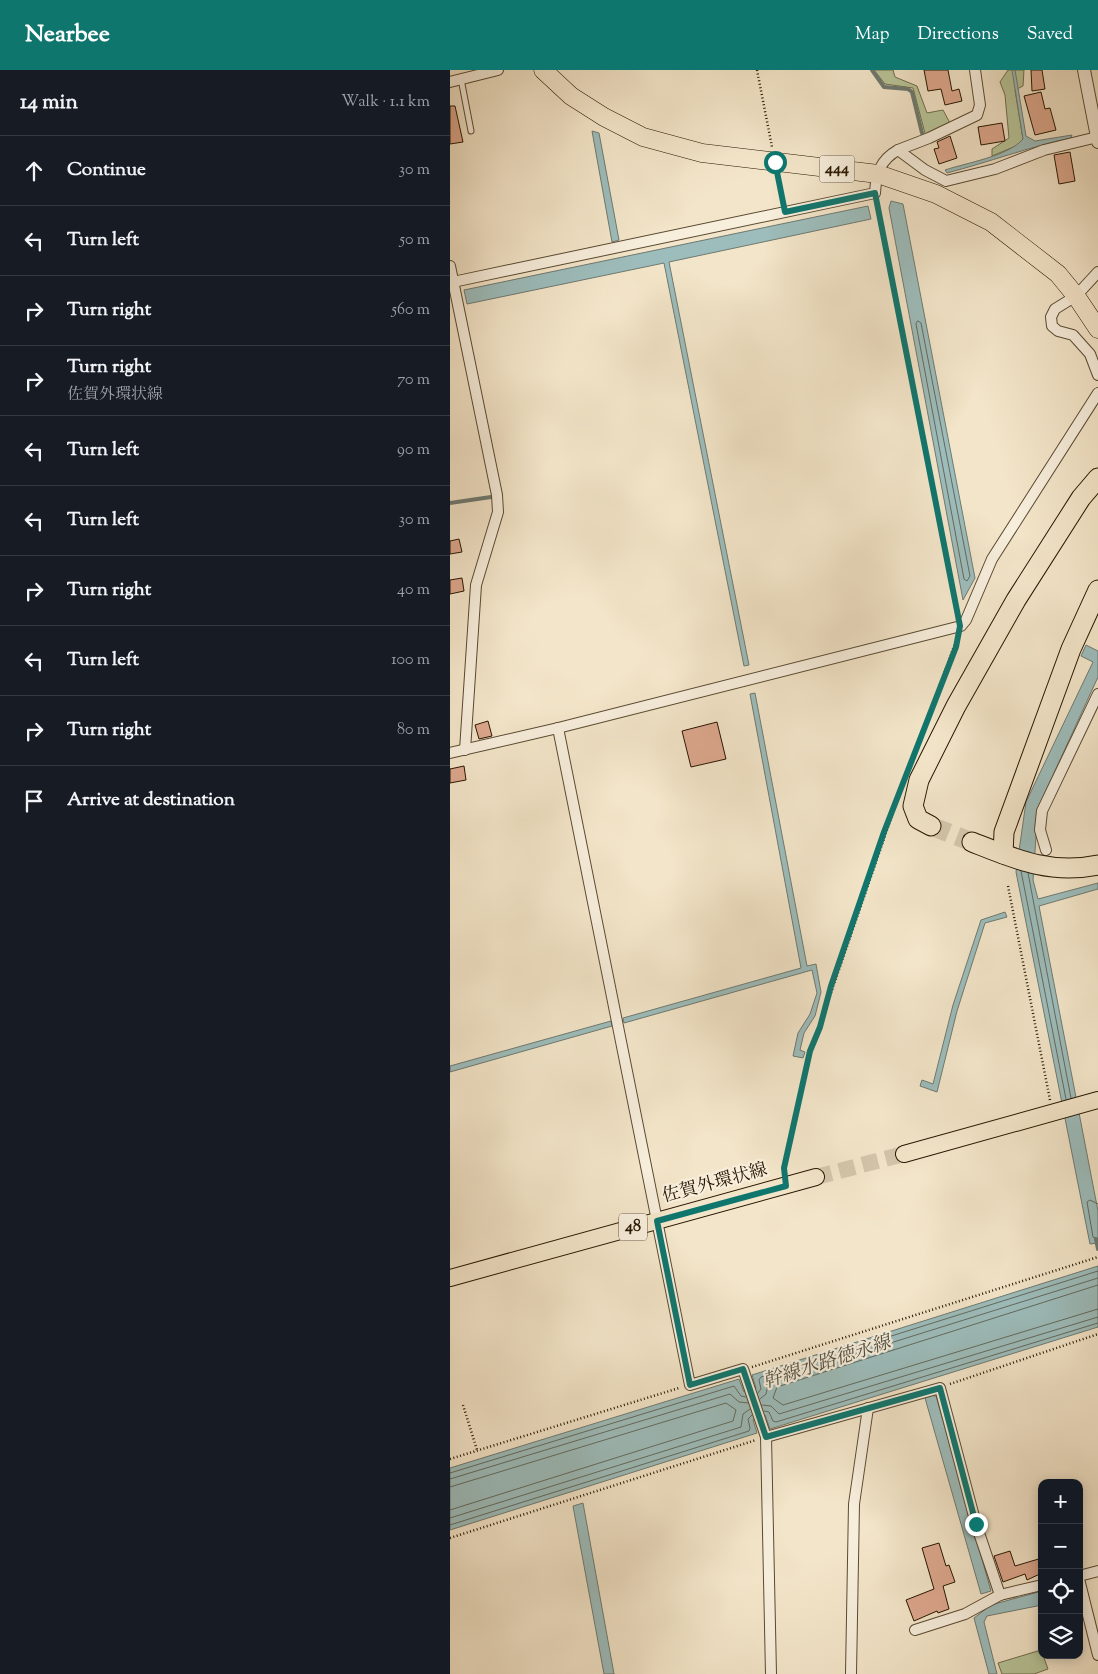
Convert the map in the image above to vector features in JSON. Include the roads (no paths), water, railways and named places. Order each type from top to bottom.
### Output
[{"type":"highway","name":"444","points":[[543,70],[571,96],[604,117],[643,137],[702,153],[878,174],[936,194],[991,222],[1058,274],[1076,296],[1098,329]]},
{"type":"highway","points":[[932,826],[918,819],[913,806],[919,780],[956,706],[1016,600],[1081,498],[1098,478]]},
{"type":"highway","points":[[1003,854],[1004,832],[1007,822],[1071,649],[1098,590]]},
{"type":"highway","points":[[972,842],[1046,868],[1065,870],[1098,865]]},
{"type":"main road","points":[[904,1154],[1098,1100]]},
{"type":"main road","name":"佐賀外環状線","points":[[450,1278],[816,1177]]},
{"type":"street","points":[[450,82],[498,70]]},
{"type":"street","points":[[454,282],[875,193],[878,174],[887,156],[977,114],[980,105],[975,70]]},
{"type":"street","points":[[898,150],[925,170],[946,181],[995,169],[1044,150],[1097,140],[1096,120],[1084,70]]},
{"type":"street","points":[[450,266],[497,495],[498,512],[476,585],[465,750]]},
{"type":"street","points":[[1098,272],[1076,296],[1055,309],[1050,318],[1052,326],[1058,331],[1073,335],[1090,354],[1098,376]]},
{"type":"street","points":[[450,753],[558,728],[960,626],[966,620],[992,559],[1098,393]]},
{"type":"street","points":[[1046,850],[1040,830],[1042,811],[1098,694]]},
{"type":"street","points":[[558,728],[690,1385],[743,1369],[766,1437],[771,1674]]},
{"type":"street","points":[[766,1437],[940,1388],[976,1524],[1000,1594]]},
{"type":"street","points":[[851,1674],[854,1504],[868,1408]]},
{"type":"street","points":[[1083,1582],[1098,1571]]},
{"type":"street","points":[[915,1630],[965,1614],[1000,1594],[1038,1586]]},
{"type":"street","points":[[1083,1592],[1098,1655]]},
{"type":"lane","points":[[461,79],[470,131]]},
{"type":"water","points":[[1012,70],[1015,70],[1026,136],[1035,141],[1072,135],[1071,138],[947,173],[945,170],[1008,150],[1023,139]]},
{"type":"water","points":[[592,131],[599,133],[619,240],[612,242]]},
{"type":"water","points":[[891,201],[903,204],[975,578],[963,600],[889,208]]},
{"type":"water","points":[[868,206],[871,219],[669,262],[749,665],[744,666],[664,263],[467,304],[464,290]]},
{"type":"water","points":[[1086,645],[1098,651],[1098,677],[1038,808],[1033,880],[1038,899],[1098,883],[1098,889],[1039,906],[1098,1211],[1098,1243],[1090,1244],[1016,872],[1026,802],[1093,662],[1081,656]]},
{"type":"water","points":[[755,693],[807,966],[816,964],[821,992],[815,1016],[804,1033],[800,1050],[805,1052],[803,1058],[793,1056],[798,1033],[810,1014],[817,993],[812,970],[624,1023],[623,1018],[801,968],[750,694]]},
{"type":"water","points":[[1005,912],[1007,917],[985,923],[957,1011],[937,1092],[920,1086],[922,1080],[933,1084],[953,1005],[981,920]]},
{"type":"water","points":[[611,1021],[612,1026],[450,1072],[450,1066]]},
{"type":"water","name":"幹線水路徳永線","points":[[1098,1266],[1098,1327],[770,1429],[765,1415],[753,1420],[757,1433],[450,1530],[450,1468],[739,1379],[744,1392],[756,1388],[752,1375]]},
{"type":"water","points":[[930,1395],[936,1396],[991,1591],[981,1594],[925,1398]]},
{"type":"water","points":[[583,1503],[614,1674],[604,1674],[573,1506]]},
{"type":"water","points":[[1038,1592],[1038,1606],[987,1616],[984,1622],[997,1674],[989,1674],[974,1618],[991,1605]]},
{"type":"waterway","points":[[872,70],[884,87],[908,89],[912,92],[922,133]]},
{"type":"waterway","points":[[450,503],[491,497]]},
{"type":"waterway","points":[[1096,1239],[1098,1249]]},
{"type":"tunnel","points":[[931,826],[972,842]]},
{"type":"tunnel","points":[[816,1177],[904,1154]]}]
